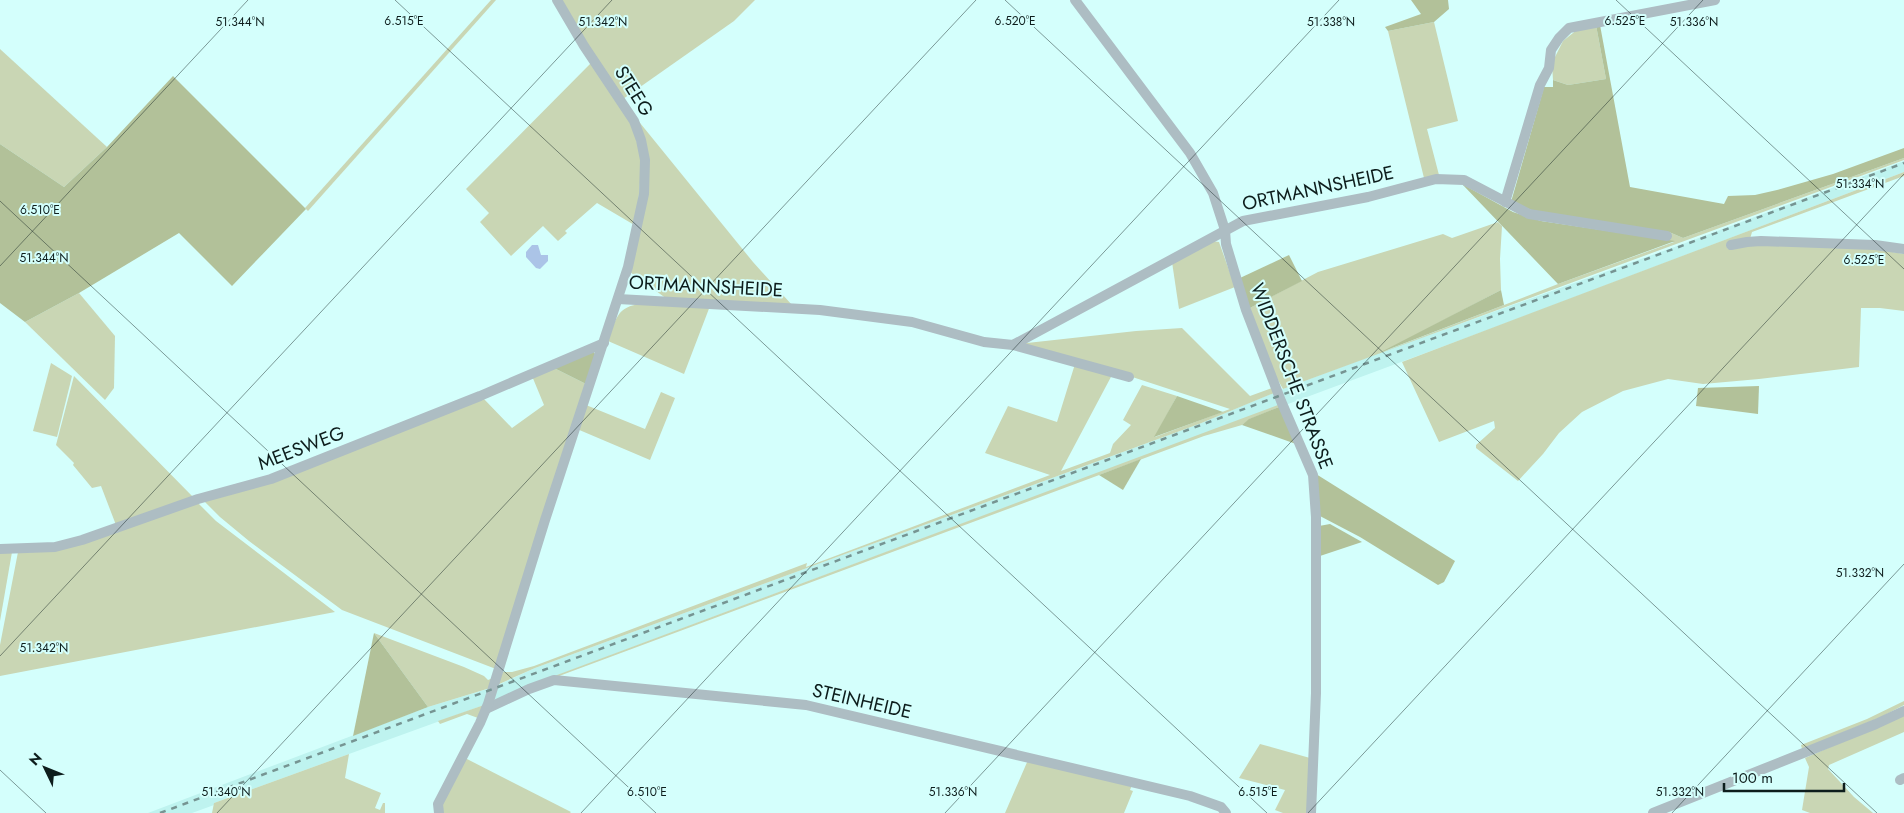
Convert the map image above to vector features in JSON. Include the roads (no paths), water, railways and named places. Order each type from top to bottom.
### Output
[{"type":"street","name":"STEEG","points":[[557,0],[584,46],[634,121],[641,140],[645,160],[644,194],[628,267],[618,299]]},
{"type":"street","name":"WIDDERSCHE STRASSE","points":[[1074,0],[1190,153],[1213,193],[1225,230],[1226,244],[1246,310],[1313,475],[1316,517],[1316,693],[1312,813]]},
{"type":"street","points":[[1505,202],[1540,86],[1549,68],[1550,50],[1569,28],[1715,0]]},
{"type":"street","name":"ORTMANNSHEIDE","points":[[1013,345],[1243,221],[1368,197],[1436,180],[1464,180],[1529,214],[1667,236]]},
{"type":"street","points":[[1731,246],[1761,241],[1875,245],[1904,249]]},
{"type":"street","name":"ORTMANNSHEIDE","points":[[486,709],[545,520],[618,299],[820,310],[912,322],[984,342],[1013,345],[1128,377]]},
{"type":"street","name":"MEESWEG","points":[[0,548],[56,547],[82,540],[198,499],[271,479],[480,396],[604,343]]},
{"type":"street","name":"STEINHEIDE","points":[[486,709],[529,689],[554,680],[806,705],[1190,796],[1221,807],[1226,813]]},
{"type":"street","points":[[439,813],[438,804],[486,709]]},
{"type":"street","points":[[1653,813],[1876,724],[1904,711]]},
{"type":"railway","points":[[160,813],[1904,163]]}]
